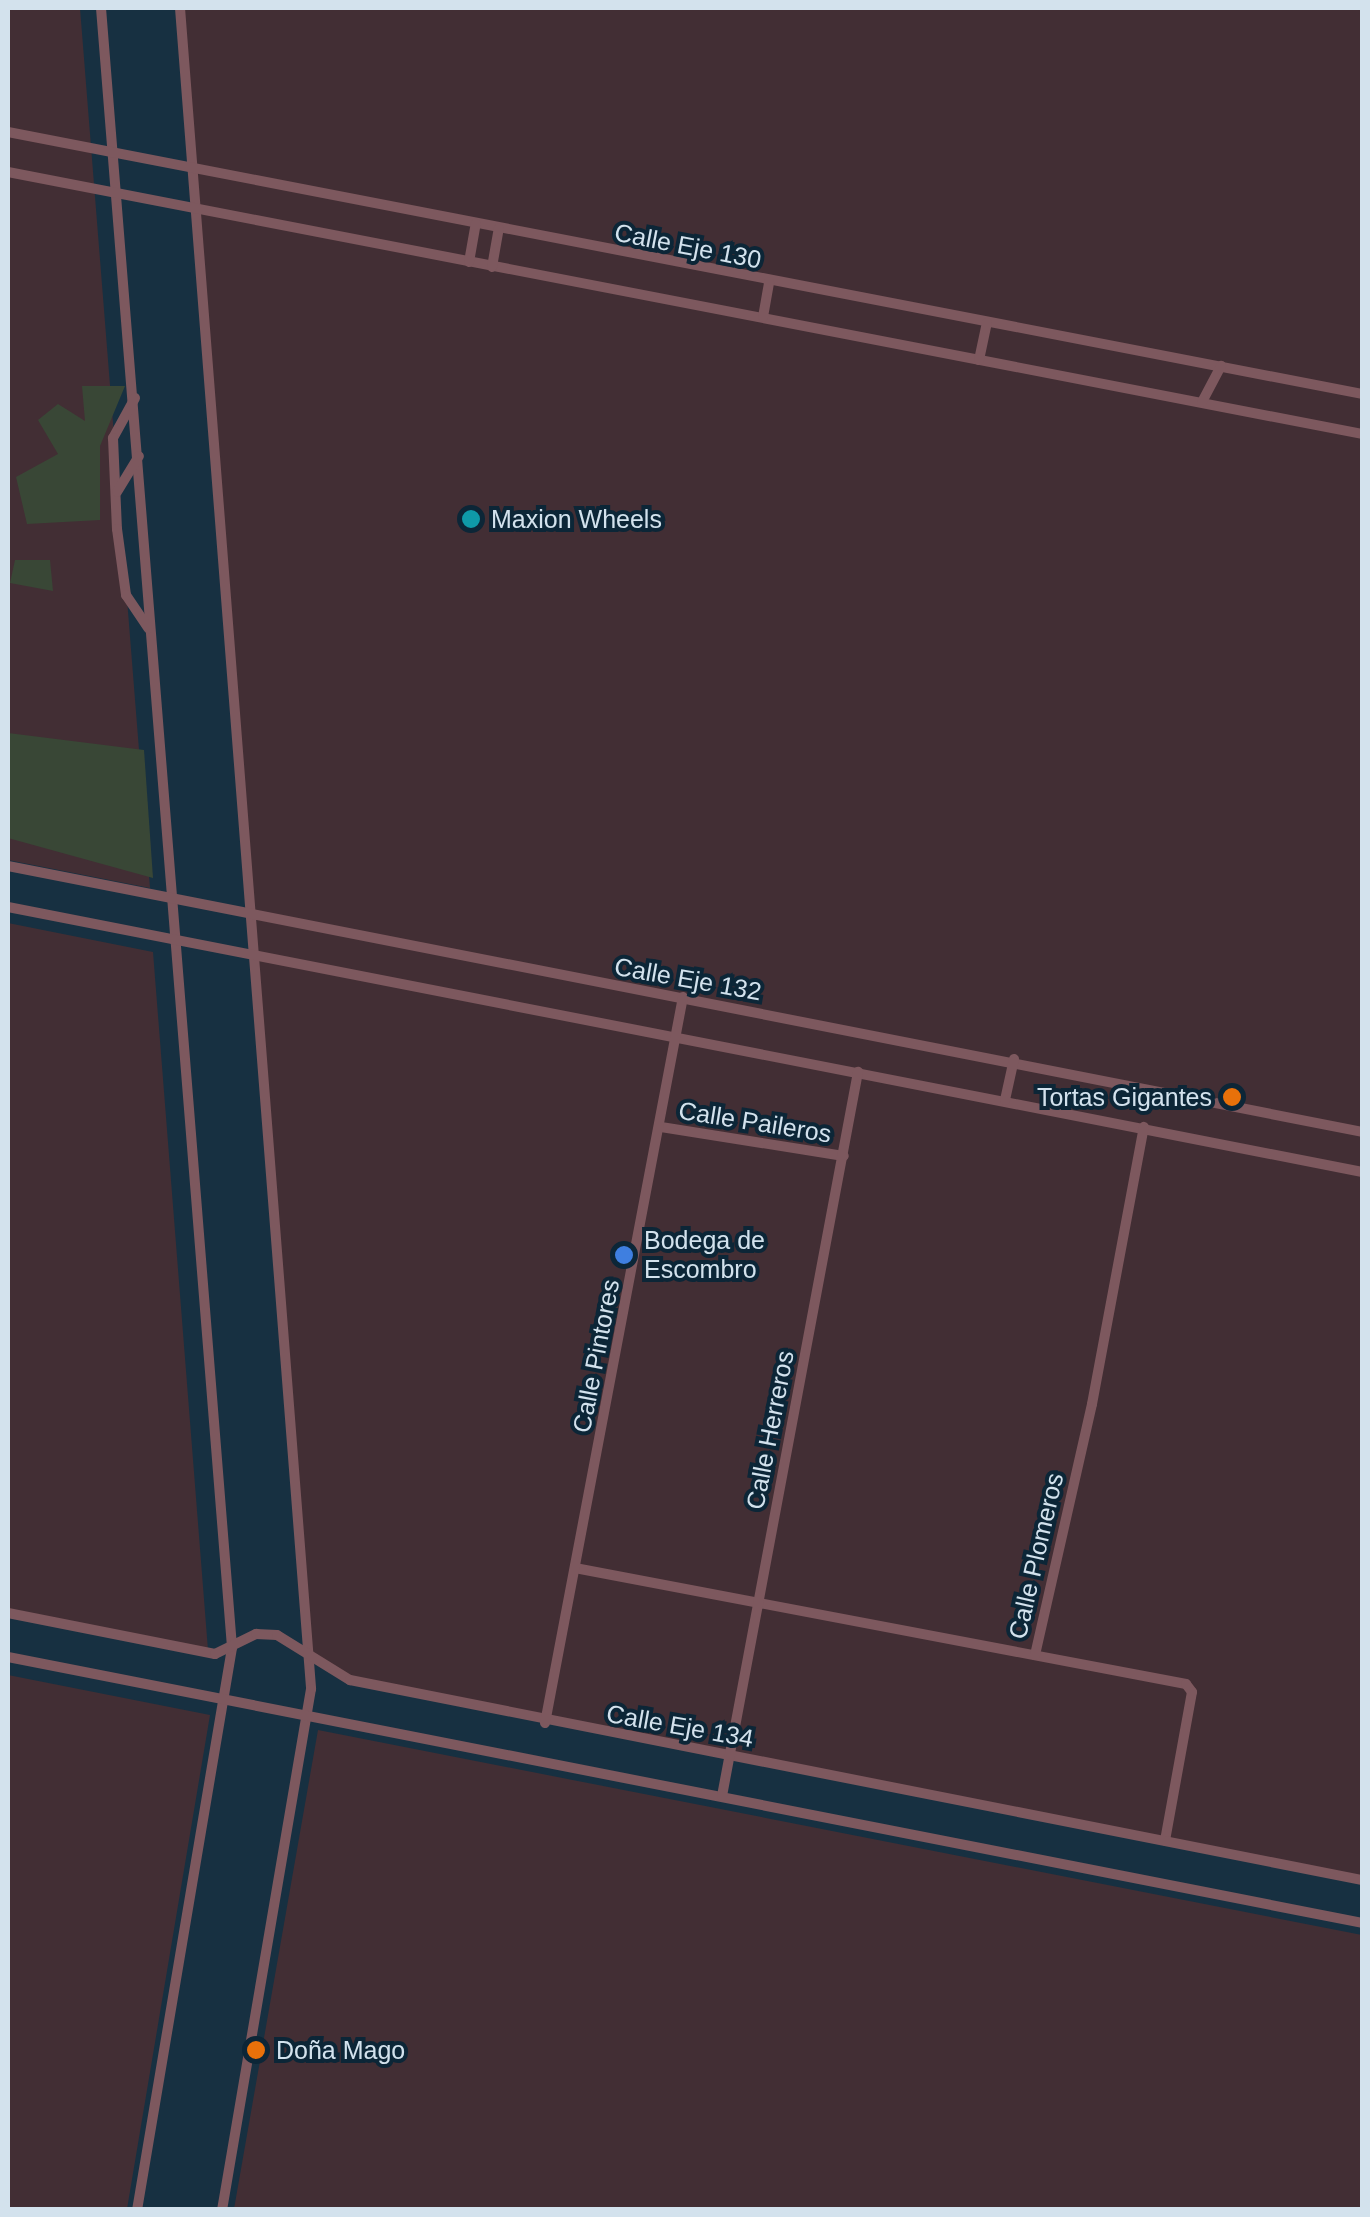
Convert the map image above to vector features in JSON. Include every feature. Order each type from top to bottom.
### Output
[{"type":"street","points":[[101,8],[232,1648],[137,2210]]},
{"type":"street","points":[[180,8],[246,914],[309,1655],[306,1713],[222,2210]]},
{"type":"street","name":"Calle Eje 130","points":[[8,132],[193,171],[1362,394]]},
{"type":"street","points":[[8,172],[1362,434]]},
{"type":"street","points":[[469,262],[476,224]]},
{"type":"street","points":[[492,267],[499,229]]},
{"type":"street","points":[[763,317],[769,282]]},
{"type":"street","points":[[979,360],[986,323]]},
{"type":"street","points":[[1202,402],[1220,366]]},
{"type":"street","points":[[135,397],[113,438],[126,596],[150,630]]},
{"type":"street","points":[[117,492],[139,455]]},
{"type":"street","name":"Calle Eje 132","points":[[8,866],[1014,1059],[1362,1132]]},
{"type":"street","points":[[8,907],[1362,1172]]},
{"type":"street","name":"Calle Pintores","points":[[545,1723],[683,997]]},
{"type":"street","points":[[1005,1100],[1014,1059]]},
{"type":"street","name":"Calle Herreros","points":[[722,1796],[858,1072]]},
{"type":"street","name":"Calle Plomeros","points":[[575,1568],[1035,1655],[1092,1404],[1144,1127]]},
{"type":"street","name":"Calle Paileros","points":[[660,1128],[844,1156]]},
{"type":"street","name":"Calle Eje 134","points":[[8,1613],[215,1654],[266,1634],[350,1680],[545,1723],[729,1755],[1362,1880]]},
{"type":"street","points":[[1035,1655],[1191,1688],[1165,1841]]},
{"type":"street","points":[[8,1657],[1362,1923]]},
{"type":"shaded area","points":[[8,8],[80,8],[150,888],[8,860]]},
{"type":"shaded area","points":[[176,8],[1362,8],[1362,1880],[350,1680],[309,1655]]},
{"type":"shaded area","points":[[8,923],[153,952],[208,1650],[8,1611]]},
{"type":"shaded area","points":[[8,1675],[210,1715],[127,2209],[8,2209]]},
{"type":"shaded area","points":[[318,1730],[1362,1935],[1362,2209],[234,2209]]},
{"type":"green space","points":[[82,386],[125,386],[100,446],[100,520],[27,524],[16,477],[58,454],[38,420],[58,404],[85,421]]},
{"type":"green space","points":[[15,560],[50,560],[53,591],[10,583]]},
{"type":"green space","points":[[8,733],[144,750],[153,878],[8,838]]},
{"type":"place","name":"Maxion Wheels","points":[[471,519]]},
{"type":"place","name":"Tortas Gigantes","points":[[1232,1097]]},
{"type":"place","name":"Bodega de Escombro","points":[[624,1255]]},
{"type":"place","name":"Doña Mago","points":[[256,2050]]}]
